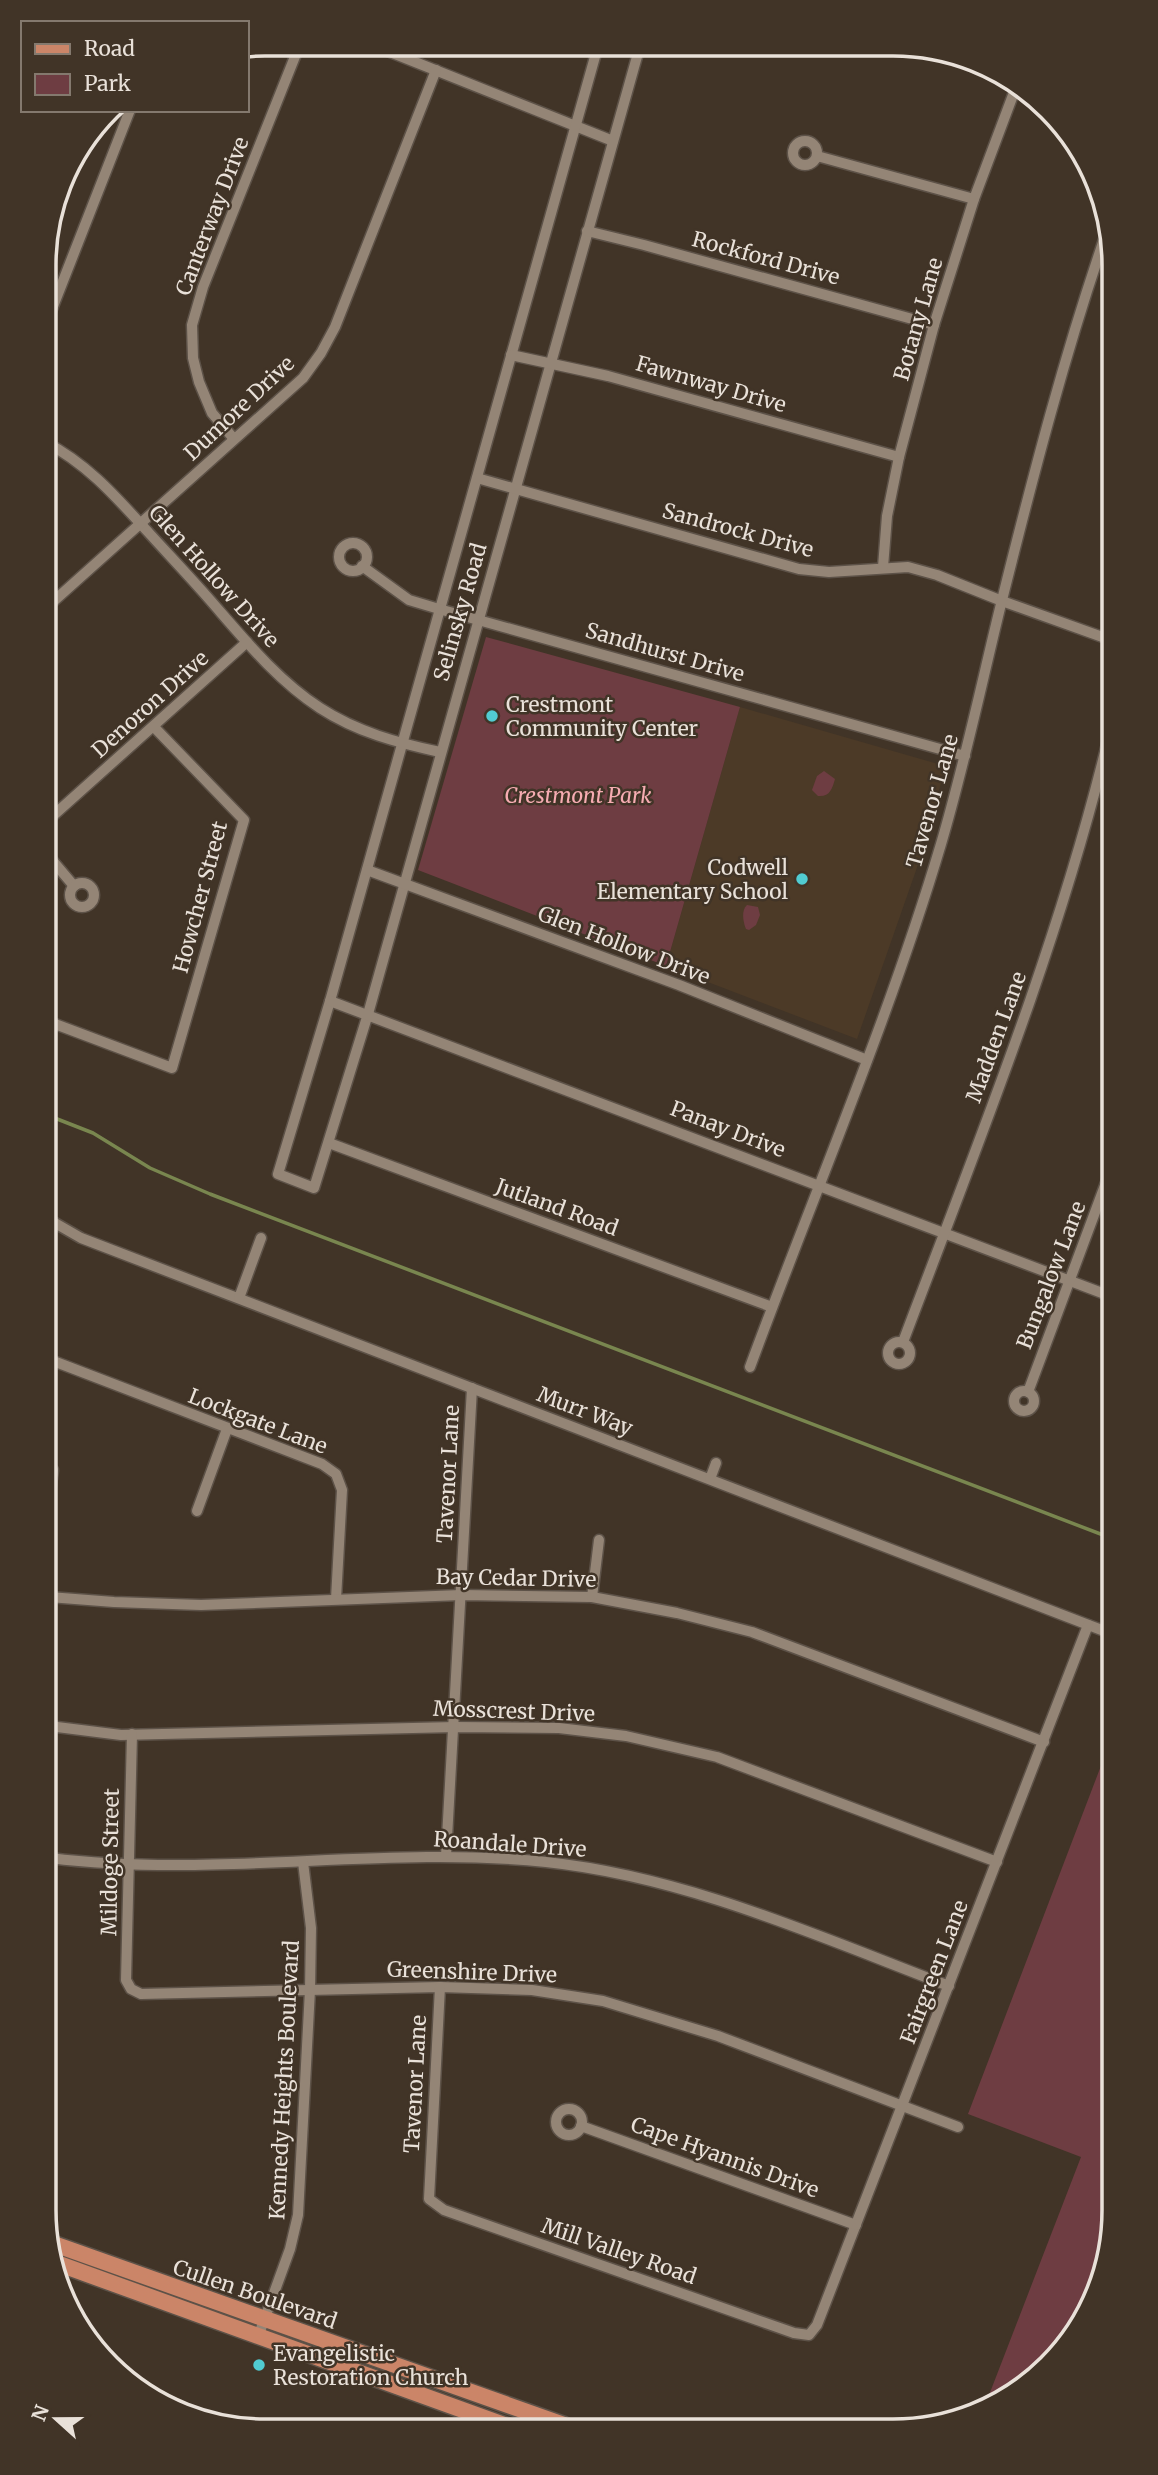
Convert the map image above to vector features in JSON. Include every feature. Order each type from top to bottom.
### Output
[{"type":"main road","name":"Cullen Boulevard","points":[[60,2247],[113,2274],[258,2337],[488,2419]]},
{"type":"main road","name":"Cullen Boulevard","points":[[63,2263],[113,2274],[264,2320],[545,2419]]},
{"type":"main road","points":[[399,2386],[405,2370]]},
{"type":"street","name":"Canterway Drive","points":[[234,439],[212,413],[199,382],[193,358],[192,325],[203,287],[294,56]]},
{"type":"street","points":[[400,56],[613,141]]},
{"type":"street","name":"Selinsky Road","points":[[595,56],[330,1001],[278,1174],[314,1188],[368,1014],[637,56]]},
{"type":"street","name":"Dumore Drive","points":[[56,599],[303,378],[321,353],[335,327],[436,70]]},
{"type":"street","name":"Botany Lane","points":[[883,567],[887,516],[899,457],[934,325],[974,199],[1014,95]]},
{"type":"street","points":[[56,297],[129,112]]},
{"type":"street","points":[[817,156],[974,199]]},
{"type":"street","name":"Rockford Drive","points":[[587,231],[934,325]]},
{"type":"street","name":"Tavenor Lane","points":[[750,1367],[867,1060],[941,845],[1061,379],[1101,251]]},
{"type":"street","name":"Fawnway Drive","points":[[512,355],[608,376],[899,457]]},
{"type":"street","name":"Glen Hollow Drive","points":[[56,448],[96,476],[284,680],[321,708],[367,732],[401,744],[440,752]]},
{"type":"street","name":"Sandrock Drive","points":[[477,478],[799,569],[828,572],[908,567],[937,575],[1102,637]]},
{"type":"street","name":"Sandhurst Drive","points":[[362,566],[409,600],[965,755]]},
{"type":"street","name":"Denoron Drive","points":[[56,813],[247,642]]},
{"type":"street","name":"Howcher Street","points":[[56,1024],[172,1068],[244,820],[153,727]]},
{"type":"street","name":"Madden Lane","points":[[903,1342],[1041,973],[1089,820],[1102,765]]},
{"type":"street","points":[[56,865],[74,886]]},
{"type":"street","name":"Glen Hollow Drive","points":[[367,870],[679,985],[867,1060]]},
{"type":"street","name":"Panay Drive","points":[[330,1001],[1102,1293]]},
{"type":"street","name":"Jutland Road","points":[[330,1143],[772,1307]]},
{"type":"street","name":"Bungalow Lane","points":[[1028,1392],[1102,1194]]},
{"type":"street","name":"Murr Way","points":[[56,1224],[81,1238],[1102,1630]]},
{"type":"street","points":[[239,1298],[261,1238]]},
{"type":"street","name":"Lockgate Lane","points":[[56,1362],[322,1464],[336,1474],[342,1490],[336,1598]]},
{"type":"street","name":"Tavenor Lane","points":[[446,1856],[472,1388]]},
{"type":"street","points":[[197,1511],[227,1429]]},
{"type":"street","points":[[710,1479],[716,1463]]},
{"type":"street","points":[[592,1597],[599,1540]]},
{"type":"street","name":"Bay Cedar Drive","points":[[56,1598],[201,1605],[461,1595],[592,1597],[677,1613],[752,1632],[1044,1742]]},
{"type":"street","name":"Fairgreen Lane","points":[[812,2331],[817,2325],[1088,1625]]},
{"type":"street","name":"Mosscrest Drive","points":[[56,1727],[132,1734],[455,1727],[559,1728],[626,1736],[717,1757],[998,1862]]},
{"type":"street","name":"Mildoge Street","points":[[131,1989],[126,1980],[132,1734]]},
{"type":"street","name":"Roandale Drive","points":[[56,1859],[128,1865],[446,1856],[545,1862],[632,1875],[675,1885],[949,1986]]},
{"type":"street","name":"Kennedy Heights Boulevard","points":[[258,2337],[290,2249],[298,2215],[311,1928],[303,1862]]},
{"type":"street","name":"Tavenor Lane","points":[[429,2183],[440,1987]]},
{"type":"street","name":"Greenshire Drive","points":[[131,1989],[141,1994],[440,1987],[532,1990],[603,2001],[718,2036],[958,2127]]},
{"type":"street","name":"Cape Hyannis Drive","points":[[581,2126],[856,2225]]},
{"type":"street","name":"Mill Valley Road","points":[[429,2183],[429,2199],[444,2210],[794,2333],[808,2335],[812,2331]]},
{"type":"shaded area","name":"Codwell Elementary School","points":[[740,707],[945,766],[928,836],[857,1039],[666,966]]},
{"type":"green space","name":"Crestmont Park","points":[[486,637],[740,707],[666,966],[418,870]]},
{"type":"green space","points":[[824,771],[835,779],[828,794],[818,796],[812,790],[817,776]]},
{"type":"green space","points":[[747,905],[758,907],[760,915],[756,925],[749,930],[746,929],[743,916]]},
{"type":"green space","points":[[1102,1763],[1100,2237],[1086,2290],[1067,2326],[1031,2367],[989,2395],[1081,2157],[968,2114]]},
{"type":"waterway","points":[[56,1119],[93,1133],[150,1168],[210,1194],[1102,1535]]},
{"type":"place","name":"Crestmont Community Center","points":[[492,716]]},
{"type":"place","name":"Codwell Elementary School","points":[[802,879]]},
{"type":"place","name":"Evangelistic Restoration Church","points":[[259,2365]]}]
